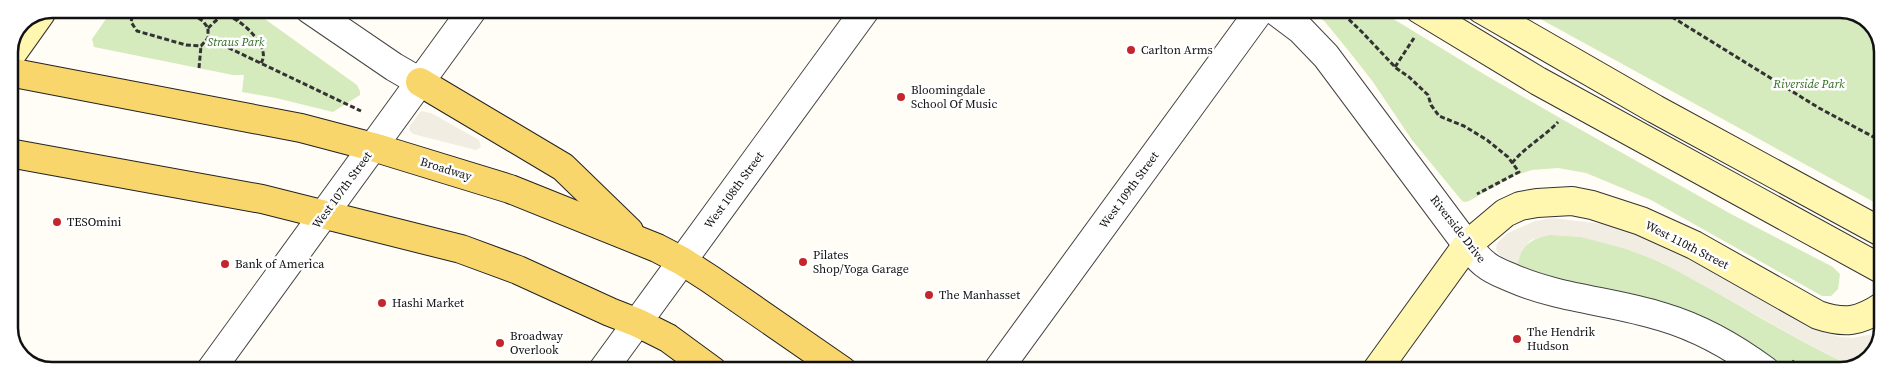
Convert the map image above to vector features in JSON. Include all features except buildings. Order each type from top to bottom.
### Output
[{"type":"main road","points":[[1431,17],[1538,81],[1874,265]]},
{"type":"main road","points":[[1496,17],[1655,109],[1874,228]]},
{"type":"main road","points":[[18,45],[34,22]]},
{"type":"main road","name":"Broadway","points":[[18,74],[265,120],[373,146],[510,189],[656,248],[682,261],[830,362]]},
{"type":"main road","points":[[420,82],[563,167],[638,241]]},
{"type":"main road","points":[[18,155],[262,199],[461,249],[518,270],[638,323],[668,338],[701,362]]},
{"type":"main road","name":"West 110th Street","points":[[1382,362],[1467,244],[1505,213],[1520,206],[1553,201],[1572,201],[1616,212],[1669,233],[1818,316],[1834,320],[1859,320],[1874,311]]},
{"type":"street","points":[[321,17],[420,82]]},
{"type":"street","name":"West 107th Street","points":[[216,362],[467,17]]},
{"type":"street","name":"West 108th Street","points":[[609,362],[860,17]]},
{"type":"street","name":"West 109th Street","points":[[1004,362],[1256,17]]},
{"type":"street","name":"Riverside Drive","points":[[1284,17],[1301,30],[1326,56],[1484,264],[1526,284],[1554,293],[1660,316],[1682,323],[1708,334],[1752,362]]},
{"type":"path","points":[[132,17],[131,22],[137,31],[186,45],[201,46]]},
{"type":"path","points":[[197,17],[208,28],[208,38],[201,46],[199,68]]},
{"type":"path","points":[[208,28],[221,17]]},
{"type":"path","points":[[230,17],[237,20],[259,41],[264,52],[261,64]]},
{"type":"path","points":[[1346,17],[1395,67],[1428,95],[1431,105],[1439,116],[1464,126],[1487,140],[1508,157],[1519,172],[1477,194]]},
{"type":"path","points":[[1671,17],[1818,108],[1874,137]]},
{"type":"path","points":[[1395,67],[1415,37]]},
{"type":"path","points":[[208,38],[361,111]]},
{"type":"path","points":[[1512,162],[1519,154],[1550,131],[1559,121]]},
{"type":"path","points":[[1865,346],[1870,345]]},
{"type":"green space","name":"Straus Park","points":[[107,17],[262,17],[357,85],[360,95],[333,112],[242,92],[244,75],[233,75],[94,47],[92,39]]},
{"type":"green space","points":[[1319,17],[1390,17],[1567,122],[1731,214],[1833,267],[1840,274],[1838,289],[1831,296],[1822,296],[1651,200],[1586,173],[1558,168],[1532,170],[1513,176],[1469,201],[1462,201],[1412,140],[1373,82]]},
{"type":"green space","name":"Riverside Park","points":[[1537,17],[1840,17],[1857,22],[1866,29],[1874,45],[1874,202]]},
{"type":"green space","points":[[1549,235],[1576,236],[1603,241],[1629,249],[1705,285],[1817,349],[1846,362],[1772,362],[1750,347],[1550,283],[1517,265],[1520,253],[1527,244],[1537,238]]},
{"type":"shaded area","points":[[421,111],[431,113],[479,140],[481,147],[476,150],[413,134],[409,130],[410,126]]},
{"type":"shaded area","points":[[1553,218],[1603,224],[1641,235],[1676,249],[1824,333],[1853,338],[1874,334],[1873,339],[1866,351],[1857,358],[1845,362],[1839,360],[1663,263],[1626,249],[1581,237],[1549,235],[1531,240],[1522,250],[1517,265],[1508,263],[1498,253],[1496,249],[1497,243],[1508,233],[1535,221]]},
{"type":"place","name":"Carlton Arms","points":[[1131,50]]},
{"type":"place","name":"Bloomingdale School Of Music","points":[[901,97]]},
{"type":"place","name":"TESOmini","points":[[57,222]]},
{"type":"place","name":"Pilates Shop/Yoga Garage","points":[[803,262]]},
{"type":"place","name":"Bank of America","points":[[225,264]]},
{"type":"place","name":"The Manhasset","points":[[929,295]]},
{"type":"place","name":"Hashi Market","points":[[382,303]]},
{"type":"place","name":"The Hendrik Hudson","points":[[1517,339]]},
{"type":"place","name":"Broadway Overlook","points":[[500,343]]}]
